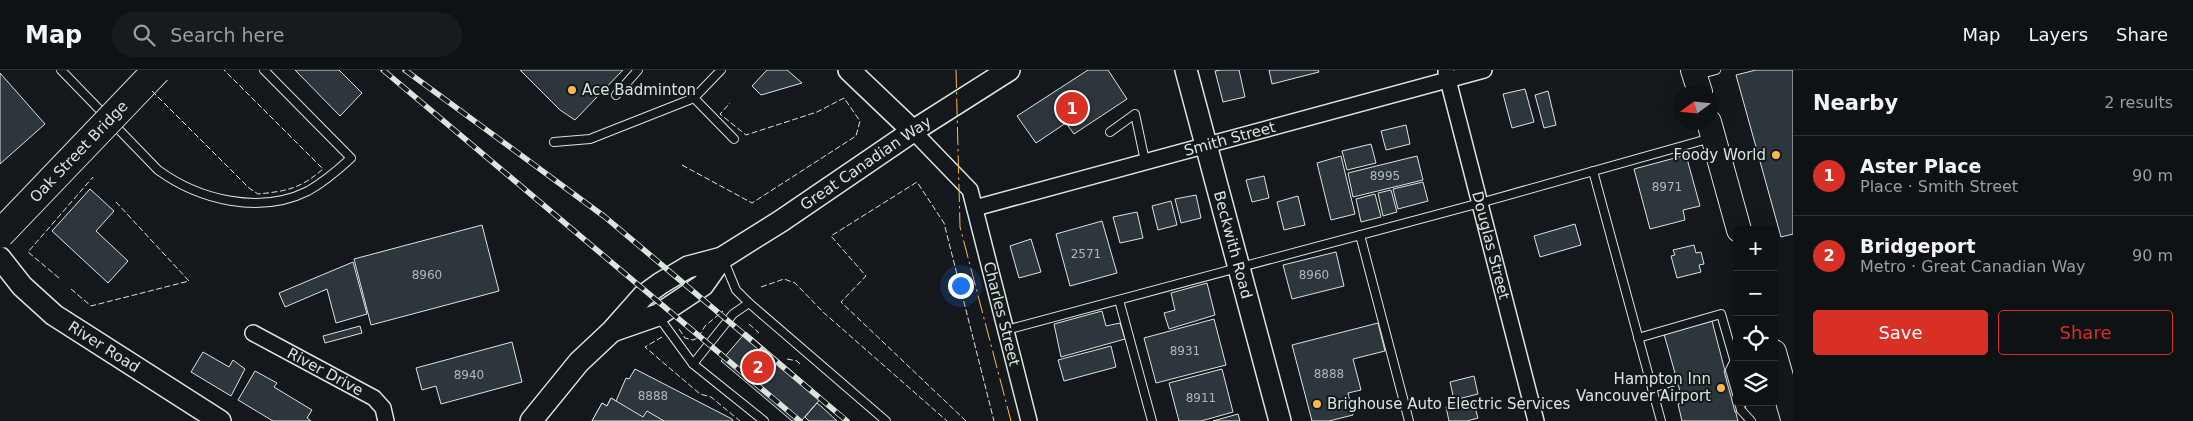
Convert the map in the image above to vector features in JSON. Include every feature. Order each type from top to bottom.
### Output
[{"type":"highway","name":"Oak Street Bridge","points":[[0,207],[131,70]]},
{"type":"highway","name":"Oak Street Bridge","points":[[0,234],[157,70]]},
{"type":"main road","points":[[1711,130],[1738,226]]},
{"type":"main road","points":[[1777,361],[1793,420]]},
{"type":"street","points":[[849,70],[913,131]]},
{"type":"street","name":"Great Canadian Way","points":[[531,421],[579,362],[643,296],[688,266],[722,258],[781,221],[913,131],[1010,70]]},
{"type":"street","name":"Beckwith Road","points":[[1186,70],[1280,421]]},
{"type":"street","name":"Smith Street","points":[[975,208],[1206,145],[1447,75],[1484,70]]},
{"type":"street","name":"Douglas Street","points":[[1447,75],[1536,421]]},
{"type":"street","name":"Charles Street","points":[[913,131],[970,190],[1029,421]]},
{"type":"street","name":"River Road","points":[[0,258],[22,286],[54,315],[220,421]]},
{"type":"street","name":"Great Canadian Way","points":[[612,330],[658,315],[704,285],[722,258]]},
{"type":"street","name":"River Drive","points":[[253,333],[374,398],[383,408],[386,421]]},
{"type":"lane","points":[[61,70],[158,170],[172,180],[199,194],[218,199],[256,202],[293,196],[307,191],[336,172],[351,158],[264,70]]},
{"type":"lane","points":[[616,95],[638,70]]},
{"type":"lane","points":[[554,142],[590,139],[694,98],[721,70]]},
{"type":"lane","points":[[694,98],[734,139]]},
{"type":"lane","points":[[1110,132],[1135,114],[1145,161]]},
{"type":"lane","points":[[1006,330],[1593,171],[1711,130]]},
{"type":"lane","points":[[1593,171],[1661,421]]},
{"type":"lane","points":[[1360,235],[1409,421]]},
{"type":"lane","points":[[722,258],[736,290],[749,303],[886,421]]},
{"type":"lane","points":[[1119,300],[1152,421]]},
{"type":"lane","points":[[693,364],[733,314],[749,303]]},
{"type":"lane","points":[[1638,338],[1721,314],[1733,351]]},
{"type":"lane","points":[[658,315],[693,364],[764,421]]},
{"type":"lane","points":[[1733,362],[1730,370],[1733,380]]},
{"type":"lane","points":[[1652,388],[1675,381]]},
{"type":"lane","points":[[1740,406],[1741,410],[1751,421]]},
{"type":"building","points":[[295,70],[339,70],[362,93],[340,116]]},
{"type":"building","name":"Ace Badminton","points":[[520,70],[623,70],[575,120],[560,110]]},
{"type":"building","points":[[767,70],[787,70],[802,83],[761,95],[752,86]]},
{"type":"building","points":[[1088,70],[1108,70],[1127,99],[1074,134],[1066,123],[1036,143],[1017,116]]},
{"type":"building","points":[[1239,70],[1245,97],[1223,102],[1215,71]]},
{"type":"building","points":[[1269,70],[1318,70],[1319,72],[1272,84]]},
{"type":"building","name":"Foody World","points":[[1756,70],[1793,70],[1793,234],[1781,237],[1736,75]]},
{"type":"building","points":[[0,73],[45,124],[0,164]]},
{"type":"building","points":[[1525,89],[1534,122],[1512,128],[1503,94]]},
{"type":"building","points":[[1548,91],[1556,125],[1544,128],[1535,95]]},
{"type":"building","points":[[1406,125],[1410,144],[1386,150],[1381,131]]},
{"type":"building","points":[[1371,144],[1376,163],[1347,170],[1342,151]]},
{"type":"building","points":[[1686,155],[1700,206],[1683,210],[1685,220],[1650,229],[1634,169]]},
{"type":"building","points":[[1341,156],[1355,214],[1331,220],[1317,163]]},
{"type":"building","points":[[1417,156],[1423,180],[1353,197],[1348,173]]},
{"type":"building","points":[[1264,176],[1269,198],[1252,202],[1246,180]]},
{"type":"building","points":[[1423,182],[1428,201],[1398,209],[1393,189]]},
{"type":"building","points":[[90,189],[114,211],[96,231],[128,261],[108,283],[52,231]]},
{"type":"building","points":[[1391,190],[1397,212],[1383,216],[1378,193]]},
{"type":"building","points":[[1375,194],[1381,217],[1361,222],[1356,199]]},
{"type":"building","points":[[1196,195],[1201,218],[1181,223],[1175,199]]},
{"type":"building","points":[[1298,196],[1305,225],[1284,230],[1277,202]]},
{"type":"building","points":[[1171,201],[1177,225],[1158,230],[1152,206]]},
{"type":"building","points":[[1137,212],[1143,238],[1120,243],[1113,217]]},
{"type":"building","points":[[1102,221],[1117,273],[1070,286],[1056,234]]},
{"type":"building","points":[[1575,224],[1581,245],[1540,257],[1534,236]]},
{"type":"building","points":[[482,225],[499,291],[371,325],[354,259]]},
{"type":"building","points":[[1031,239],[1041,272],[1019,278],[1010,246]]},
{"type":"building","points":[[1694,245],[1696,253],[1701,252],[1704,264],[1699,265],[1701,272],[1677,278],[1671,256],[1675,255],[1673,250]]},
{"type":"building","points":[[1336,252],[1344,286],[1292,299],[1283,265]]},
{"type":"building","points":[[353,262],[367,314],[336,323],[327,289],[285,307],[279,293]]},
{"type":"building","points":[[1207,283],[1215,315],[1169,329],[1164,313],[1175,310],[1171,293]]},
{"type":"building","points":[[1102,311],[1106,326],[1120,323],[1125,339],[1061,357],[1054,324]]},
{"type":"building","points":[[1214,319],[1226,365],[1156,383],[1144,338]]},
{"type":"building","points":[[1712,321],[1738,421],[1682,421],[1678,404],[1683,402],[1664,334]]},
{"type":"building","points":[[1378,323],[1385,351],[1353,359],[1361,390],[1348,393],[1353,415],[1329,421],[1312,421],[1292,345]]},
{"type":"building","points":[[360,326],[362,333],[325,343],[323,336]]},
{"type":"building","points":[[746,332],[822,397],[801,421],[792,421],[721,361]]},
{"type":"building","points":[[512,342],[522,382],[441,404],[436,386],[422,390],[416,368]]},
{"type":"building","points":[[1111,346],[1116,367],[1064,381],[1058,360]]},
{"type":"building","points":[[203,352],[229,367],[233,360],[245,369],[231,396],[191,372]]},
{"type":"building","points":[[1733,368],[1733,405],[1724,371]]},
{"type":"building","points":[[635,369],[733,421],[592,421],[602,403],[607,406],[611,398],[616,401],[626,378],[629,379]]},
{"type":"building","points":[[1222,369],[1233,412],[1201,421],[1179,421],[1169,383]]},
{"type":"building","points":[[255,371],[277,383],[274,387],[312,410],[307,418],[311,421],[273,421],[238,400]]},
{"type":"building","points":[[1474,376],[1478,394],[1454,400],[1450,382]]},
{"type":"building","points":[[611,398],[643,417],[647,411],[664,421],[592,421],[602,403],[607,406]]},
{"type":"building","points":[[1473,400],[1478,418],[1467,421],[1449,421],[1446,407]]},
{"type":"building","points":[[817,403],[837,421],[809,421],[805,417]]},
{"type":"building","points":[[1733,406],[1745,406],[1746,409],[1735,412]]},
{"type":"building","points":[[1238,414],[1240,421],[1213,421]]},
{"type":"railway","points":[[383,70],[800,421]]},
{"type":"railway","points":[[405,70],[605,217],[847,421]]},
{"type":"fence","points":[[152,91],[249,188],[258,194],[293,188],[315,176],[323,169],[224,70]]},
{"type":"fence","points":[[682,165],[752,203],[856,136],[860,121],[844,98],[817,112],[746,135],[720,114],[730,103]]},
{"type":"fence","points":[[59,278],[28,252],[93,177]]},
{"type":"fence","points":[[966,421],[841,302],[866,276],[831,236],[917,182],[944,223],[994,421]]},
{"type":"fence","points":[[71,289],[91,306],[189,281],[116,202]]},
{"type":"fence","points":[[761,287],[784,279],[795,283],[823,312],[947,421]]},
{"type":"fence","points":[[679,329],[685,338],[693,340],[698,338],[705,326],[723,311]]},
{"type":"fence","points":[[749,324],[759,333]]},
{"type":"fence","points":[[662,337],[645,347],[700,394],[711,397],[740,421]]},
{"type":"fence","points":[[787,359],[797,361],[801,365]]},
{"type":"power","points":[[956,70],[960,227],[1011,421]]},
{"type":"place","name":"Ace Badminton","points":[[572,90]]},
{"type":"place","name":"Aster Place","points":[[1072,108]]},
{"type":"place","name":"Foody World","points":[[1776,155]]},
{"type":"place","name":"Bridgeport","points":[[758,367]]},
{"type":"place","name":"Hampton Inn Vancouver Airport","points":[[1721,388]]},
{"type":"place","name":"Brighouse Auto Electric Services","points":[[1317,404]]}]
